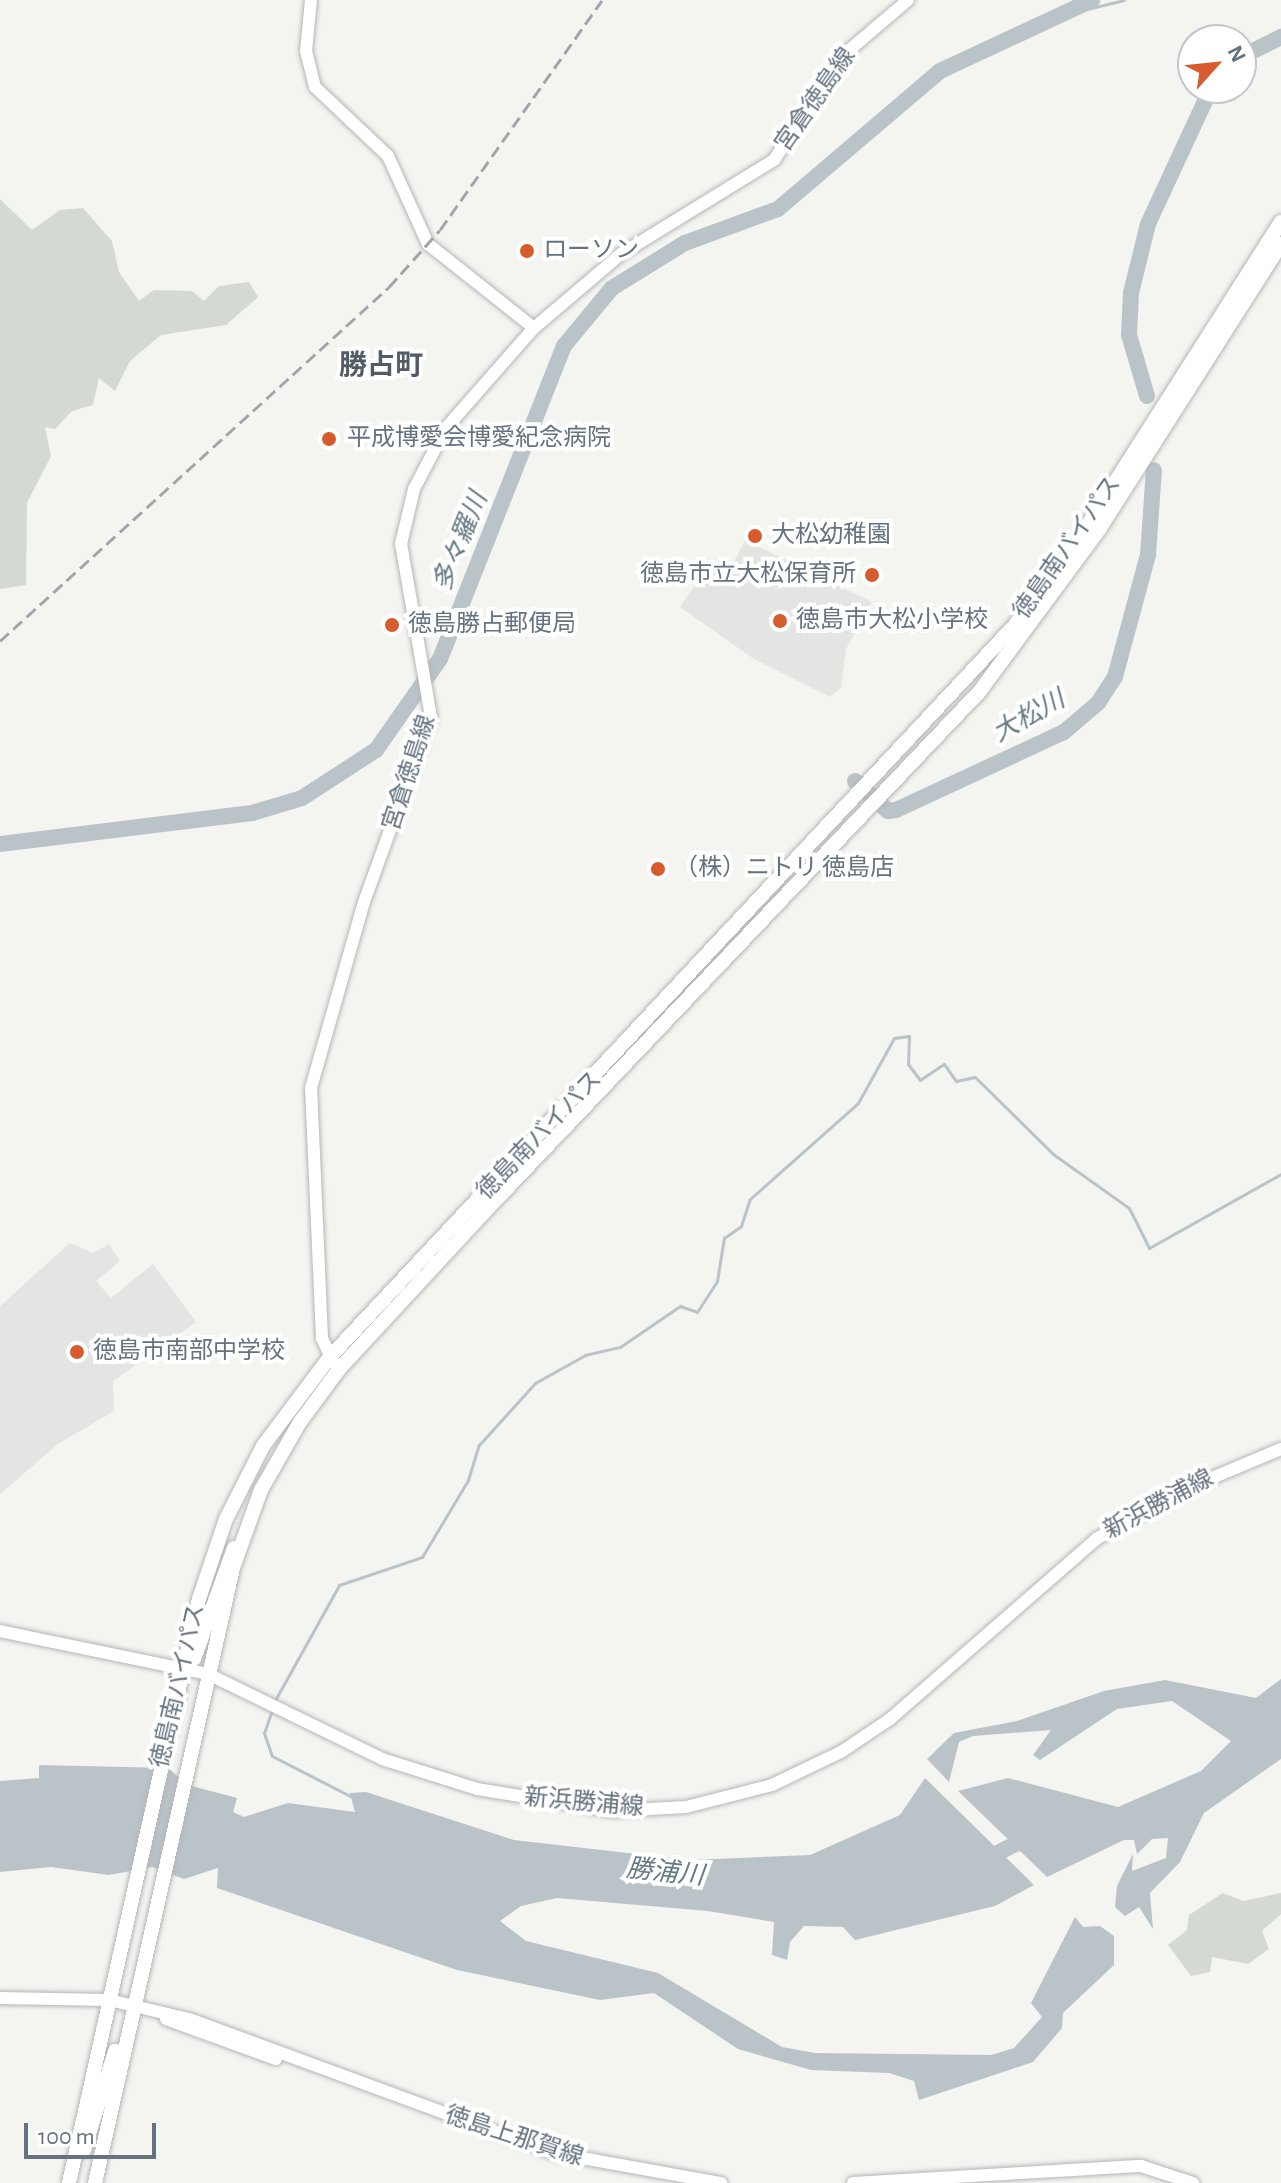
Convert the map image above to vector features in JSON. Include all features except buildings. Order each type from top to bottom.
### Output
[{"type":"highway","name":"徳島南バイパス","points":[[69,2183],[181,1674],[210,1560],[243,1481],[335,1363],[968,681],[1082,534],[1281,222]]},
{"type":"highway","name":"徳島南バイパス","points":[[95,2183],[131,2005],[206,1680],[245,1531],[279,1457],[335,1363],[980,691],[1100,528],[1281,244]]},
{"type":"highway","points":[[181,1674],[195,1657],[223,1565],[245,1531]]},
{"type":"highway","points":[[69,2183],[103,2101],[131,2005]]},
{"type":"main road","points":[[311,0],[306,51],[315,87],[388,156],[428,244],[534,328]]},
{"type":"main road","name":"宮倉徳島線","points":[[335,1363],[322,1338],[311,1123],[317,1062],[364,902],[412,780],[432,695],[404,583],[401,544],[410,500],[446,428],[534,328],[621,254],[765,168],[847,52],[908,0]]},
{"type":"main road","name":"新浜勝浦線","points":[[0,1631],[206,1680],[382,1759],[530,1802],[639,1811],[736,1797],[806,1771],[890,1719],[1096,1539],[1188,1488],[1281,1449]]},
{"type":"main road","name":"徳島上那賀線","points":[[0,2001],[109,1998],[554,2153],[721,2183]]},
{"type":"main road","points":[[853,2183],[1150,2166],[1193,2183]]},
{"type":"shaded area","points":[[0,199],[32,230],[60,210],[83,208],[112,241],[119,272],[139,301],[154,290],[192,291],[204,301],[219,286],[249,282],[258,297],[226,325],[161,335],[130,361],[115,391],[99,378],[93,405],[72,411],[55,429],[45,427],[51,456],[27,503],[26,585],[0,589]]},
{"type":"shaded area","name":"徳島市大松小学校","points":[[745,540],[872,602],[846,649],[841,688],[830,697],[754,659],[680,607],[697,582],[682,574],[695,558],[727,576]]},
{"type":"shaded area","name":"徳島市南部中学校","points":[[70,1243],[93,1253],[109,1244],[120,1261],[96,1281],[111,1298],[153,1264],[196,1322],[113,1381],[114,1411],[58,1444],[0,1494],[0,1306]]},
{"type":"shaded area","points":[[1223,1893],[1243,1901],[1281,1893],[1281,1914],[1262,1931],[1269,1949],[1248,1964],[1212,1957],[1210,1972],[1191,1976],[1168,1945],[1187,1930],[1189,1915]]},
{"type":"water","points":[[1281,1679],[1281,1759],[1204,1813],[1180,1862],[1150,1893],[1153,1929],[1139,1907],[1125,1916],[1115,1907],[1117,1886],[1133,1854],[1132,1871],[1166,1858],[1168,1838],[1152,1839],[1137,1854],[1134,1840],[1124,1840],[1047,1877],[958,1791],[1008,1778],[1118,1807],[1201,1771],[1231,1741],[1172,1701],[1117,1709],[1040,1760],[1033,1755],[1051,1730],[973,1736],[959,1742],[949,1782],[927,1759],[954,1733],[1017,1721],[1104,1691],[1165,1680],[1256,1698]]},
{"type":"water","points":[[39,1765],[168,1768],[188,1785],[237,1798],[233,1812],[244,1817],[288,1803],[355,1812],[350,1793],[366,1792],[514,1840],[689,1860],[810,1855],[900,1815],[925,1778],[1034,1885],[995,1906],[855,1940],[843,1927],[804,1926],[790,1942],[787,1960],[772,1955],[774,1922],[708,1911],[557,1898],[521,1906],[500,1921],[526,1941],[658,1973],[782,2047],[815,2053],[991,2055],[1014,2048],[1042,2017],[1031,2003],[1075,1917],[1083,1927],[1100,1926],[1114,1936],[1114,1965],[1063,2013],[1062,2028],[1033,2062],[919,2100],[914,2081],[889,2073],[811,2070],[738,2049],[654,1993],[600,2000],[457,1970],[217,1888],[218,1868],[184,1879],[152,1867],[109,1875],[51,1867],[0,1872],[0,1781],[39,1778]]},
{"type":"waterway","name":"多々羅川","points":[[0,844],[252,813],[302,798],[376,750],[440,659],[564,346],[612,288],[685,243],[778,209],[940,71],[1092,0]]},
{"type":"waterway","points":[[1079,11],[1124,0]]},
{"type":"waterway","name":"大松川","points":[[1257,49],[1281,37]]},
{"type":"waterway","name":"大松川","points":[[1147,396],[1129,335],[1131,293],[1148,224],[1204,104]]},
{"type":"waterway","name":"大松川","points":[[855,781],[888,811],[896,810],[1064,732],[1098,703],[1115,677],[1148,555],[1154,470]]},
{"type":"waterway","points":[[274,1702],[339,1585],[422,1557],[468,1480],[479,1445],[535,1383],[585,1355],[620,1347],[680,1306],[697,1312],[717,1281],[724,1238],[741,1226],[750,1199],[858,1103],[894,1038],[909,1036],[908,1064],[920,1080],[944,1064],[956,1081],[975,1077],[1053,1154],[1129,1208],[1149,1248],[1281,1174]]},
{"type":"waterway","points":[[272,1710],[264,1733],[272,1756],[352,1797]]},
{"type":"waterway","name":"勝浦川","points":[[980,1862],[1031,1836]]},
{"type":"railway","points":[[0,641],[389,287],[440,230],[602,0]]},
{"type":"place","name":"ローソン","points":[[527,251]]},
{"type":"place","name":"平成博愛会博愛紀念病院","points":[[329,439]]},
{"type":"place","name":"大松幼稚園","points":[[755,536]]},
{"type":"place","name":"徳島市立大松保育所","points":[[872,575]]},
{"type":"place","name":"徳島市大松小学校","points":[[780,621]]},
{"type":"place","name":"徳島勝占郵便局","points":[[392,625]]},
{"type":"place","name":"（株）ニトリ 徳島店","points":[[658,869]]},
{"type":"place","name":"徳島市南部中学校","points":[[77,1352]]},
{"type":"district","name":"勝占町","points":[[381,366]]}]
